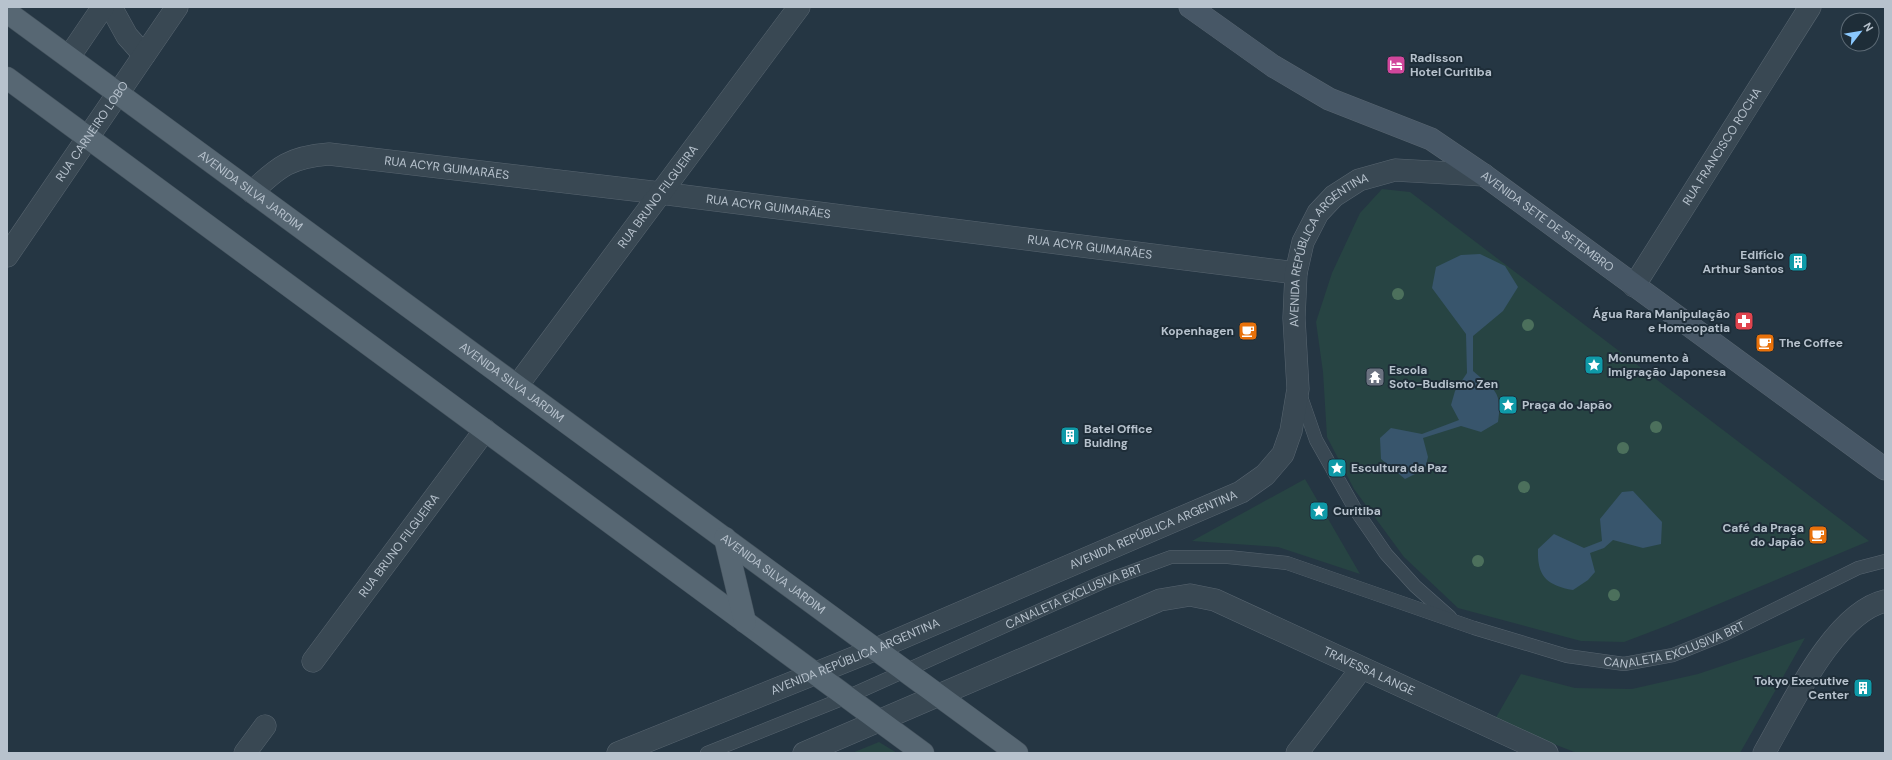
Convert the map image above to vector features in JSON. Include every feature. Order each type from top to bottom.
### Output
[{"type":"main road","name":"AVENIDA SETE DE SETEMBRO","points":[[1190,7],[1273,66],[1329,99],[1431,139],[1484,175],[1885,469]]},
{"type":"main road","name":"AVENIDA SILVA JARDIM","points":[[7,12],[1017,753]]},
{"type":"main road","points":[[7,78],[923,753]]},
{"type":"main road","points":[[725,538],[745,622]]},
{"type":"street","points":[[69,57],[103,7]]},
{"type":"street","points":[[111,7],[127,36],[144,55]]},
{"type":"street","name":"RUA CARNEIRO LOBO","points":[[7,256],[177,7]]},
{"type":"street","name":"RUA BRUNO FILGUEIRA","points":[[517,386],[799,7]]},
{"type":"street","name":"RUA FRANCISCO ROCHA","points":[[1634,286],[1810,7]]},
{"type":"street","name":"RUA ACYR GUIMARÃES","points":[[252,192],[271,174],[290,161],[310,156],[329,154],[660,193],[1296,273]]},
{"type":"street","name":"AVENIDA REPÚBLICA ARGENTINA","points":[[618,753],[876,649],[1241,492],[1265,475],[1283,454],[1291,431],[1298,389],[1294,318],[1296,273],[1302,242],[1318,213],[1334,196],[1359,180],[1395,170],[1484,175]]},
{"type":"street","name":"RUA BRUNO FILGUEIRA","points":[[313,661],[485,430]]},
{"type":"street","name":"TRAVESSA LANGE","points":[[939,695],[1160,600],[1190,595],[1215,600],[1361,669],[1547,753]]},
{"type":"street","points":[[1764,753],[1814,665],[1845,625],[1875,603],[1885,601]]},
{"type":"street","points":[[1297,753],[1361,669]]},
{"type":"street","points":[[804,753],[880,722],[939,695]]},
{"type":"street","points":[[245,753],[265,726]]},
{"type":"lane","name":"CANALETA EXCLUSIVA BRT","points":[[1298,389],[1316,440],[1355,509],[1386,554],[1415,586],[1454,621]]},
{"type":"lane","name":"CANALETA EXCLUSIVA BRT","points":[[707,753],[847,697],[1103,582],[1171,557],[1228,557],[1287,563],[1454,621],[1567,656],[1624,664],[1674,655],[1725,634],[1858,568],[1885,561]]},
{"type":"green space","name":"Praça do Japão","points":[[1382,189],[1410,192],[1869,541],[1666,626],[1624,642],[1581,641],[1458,608],[1404,557],[1354,489],[1327,437],[1323,372],[1316,322],[1332,273],[1360,213]]},
{"type":"green space","points":[[1305,479],[1360,574],[1278,547],[1192,541]]},
{"type":"green space","points":[[1805,638],[1740,753],[1577,753],[1494,721],[1521,674],[1575,688],[1632,689],[1698,674]]},
{"type":"green space","points":[[879,742],[897,753],[852,753]]},
{"type":"water","points":[[1480,254],[1505,266],[1518,287],[1503,311],[1473,336],[1473,371],[1491,387],[1498,397],[1498,422],[1481,432],[1461,426],[1423,438],[1428,457],[1425,469],[1405,479],[1381,459],[1380,438],[1391,428],[1422,434],[1459,420],[1451,405],[1455,391],[1467,373],[1466,334],[1432,288],[1436,267],[1461,255]]},
{"type":"water","points":[[1633,491],[1662,522],[1661,544],[1643,548],[1613,540],[1604,548],[1590,553],[1595,572],[1588,580],[1573,590],[1556,585],[1545,578],[1539,567],[1538,549],[1554,534],[1584,548],[1602,541],[1600,519],[1622,492]]},
{"type":"place","name":"Radisson Hotel Curitiba","points":[[1396,65]]},
{"type":"place","name":"Edifício Arthur Santos","points":[[1798,262]]},
{"type":"place","name":"Água Rara Manipulação e Homeopatia","points":[[1744,321]]},
{"type":"place","name":"Kopenhagen","points":[[1248,331]]},
{"type":"place","name":"The Coffee","points":[[1765,343]]},
{"type":"place","name":"Monumento à Imigração Japonesa","points":[[1594,365]]},
{"type":"place","name":"Escola Soto-Budismo Zen","points":[[1375,377]]},
{"type":"place","name":"Praça do Japão","points":[[1508,405]]},
{"type":"place","name":"Batel Office Bulding","points":[[1070,436]]},
{"type":"place","name":"Escultura da Paz","points":[[1337,468]]},
{"type":"place","name":"Curitiba","points":[[1319,511]]},
{"type":"place","name":"Café da Praça do Japão","points":[[1818,535]]},
{"type":"place","name":"Tokyo Executive Center","points":[[1863,688]]}]
